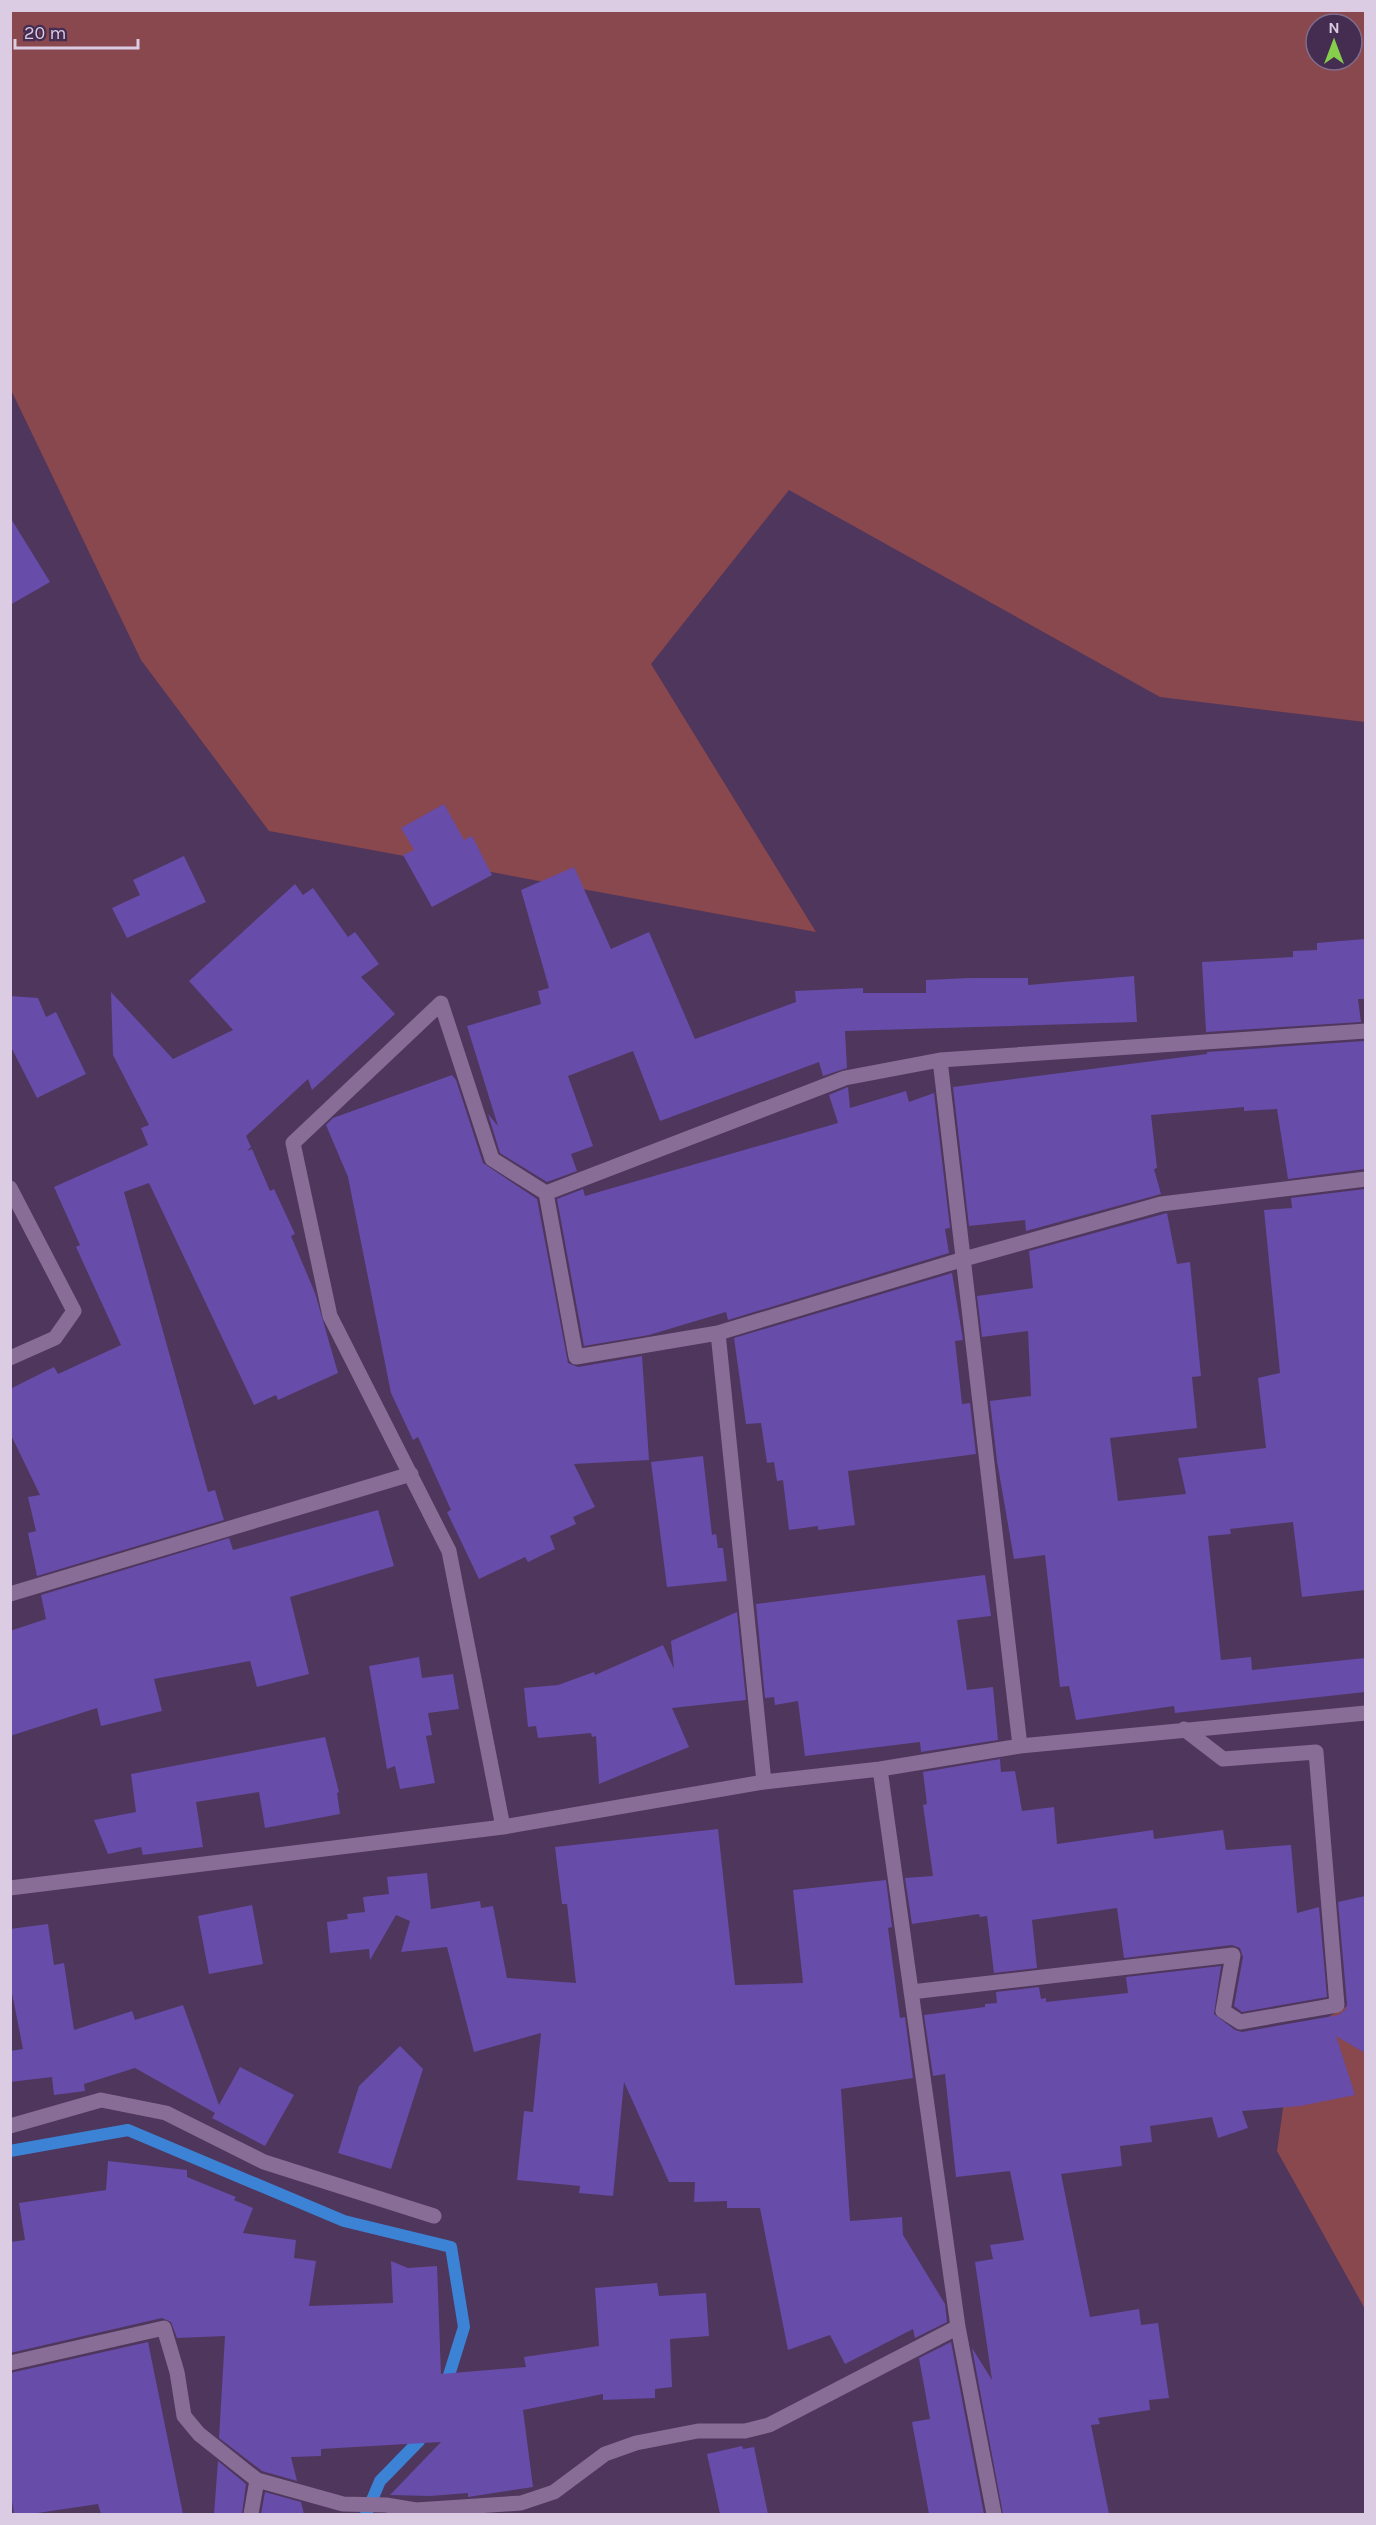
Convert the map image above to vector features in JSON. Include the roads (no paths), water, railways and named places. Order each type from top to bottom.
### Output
[{"type":"street","points":[[503,1827],[449,1551],[330,1316],[293,1143],[441,1003],[492,1159],[546,1193],[576,1357],[718,1333],[964,1259],[1161,1204],[1365,1179]]},
{"type":"street","points":[[546,1193],[845,1078],[940,1060],[1365,1031]]},
{"type":"street","points":[[940,1060],[1020,1746]]},
{"type":"street","points":[[10,1188],[74,1311],[55,1338],[10,1358]]},
{"type":"street","points":[[718,1333],[764,1782]]},
{"type":"street","points":[[10,1594],[411,1474]]},
{"type":"street","points":[[10,1888],[503,1827],[764,1782],[880,1770],[1020,1746],[1365,1713]]},
{"type":"street","points":[[911,1992],[1233,1955],[1222,2011],[1240,2022],[1337,2005],[1316,1752],[1222,1759],[1184,1729]]},
{"type":"street","points":[[880,1770],[958,2327],[994,2514]]},
{"type":"street","points":[[10,2126],[101,2100],[166,2113],[264,2162],[434,2216]]},
{"type":"street","points":[[10,2363],[164,2328],[177,2372],[184,2416],[199,2434],[257,2480],[343,2504],[386,2505],[416,2512],[521,2503],[554,2492],[605,2454],[636,2443],[698,2431],[745,2431],[769,2425],[958,2327]]},
{"type":"street","points":[[251,2514],[257,2480]]},
{"type":"waterway","points":[[10,2151],[128,2130],[344,2221],[451,2247],[464,2327],[445,2388]]},
{"type":"waterway","points":[[366,2514],[380,2481],[419,2441],[424,2430]]}]
